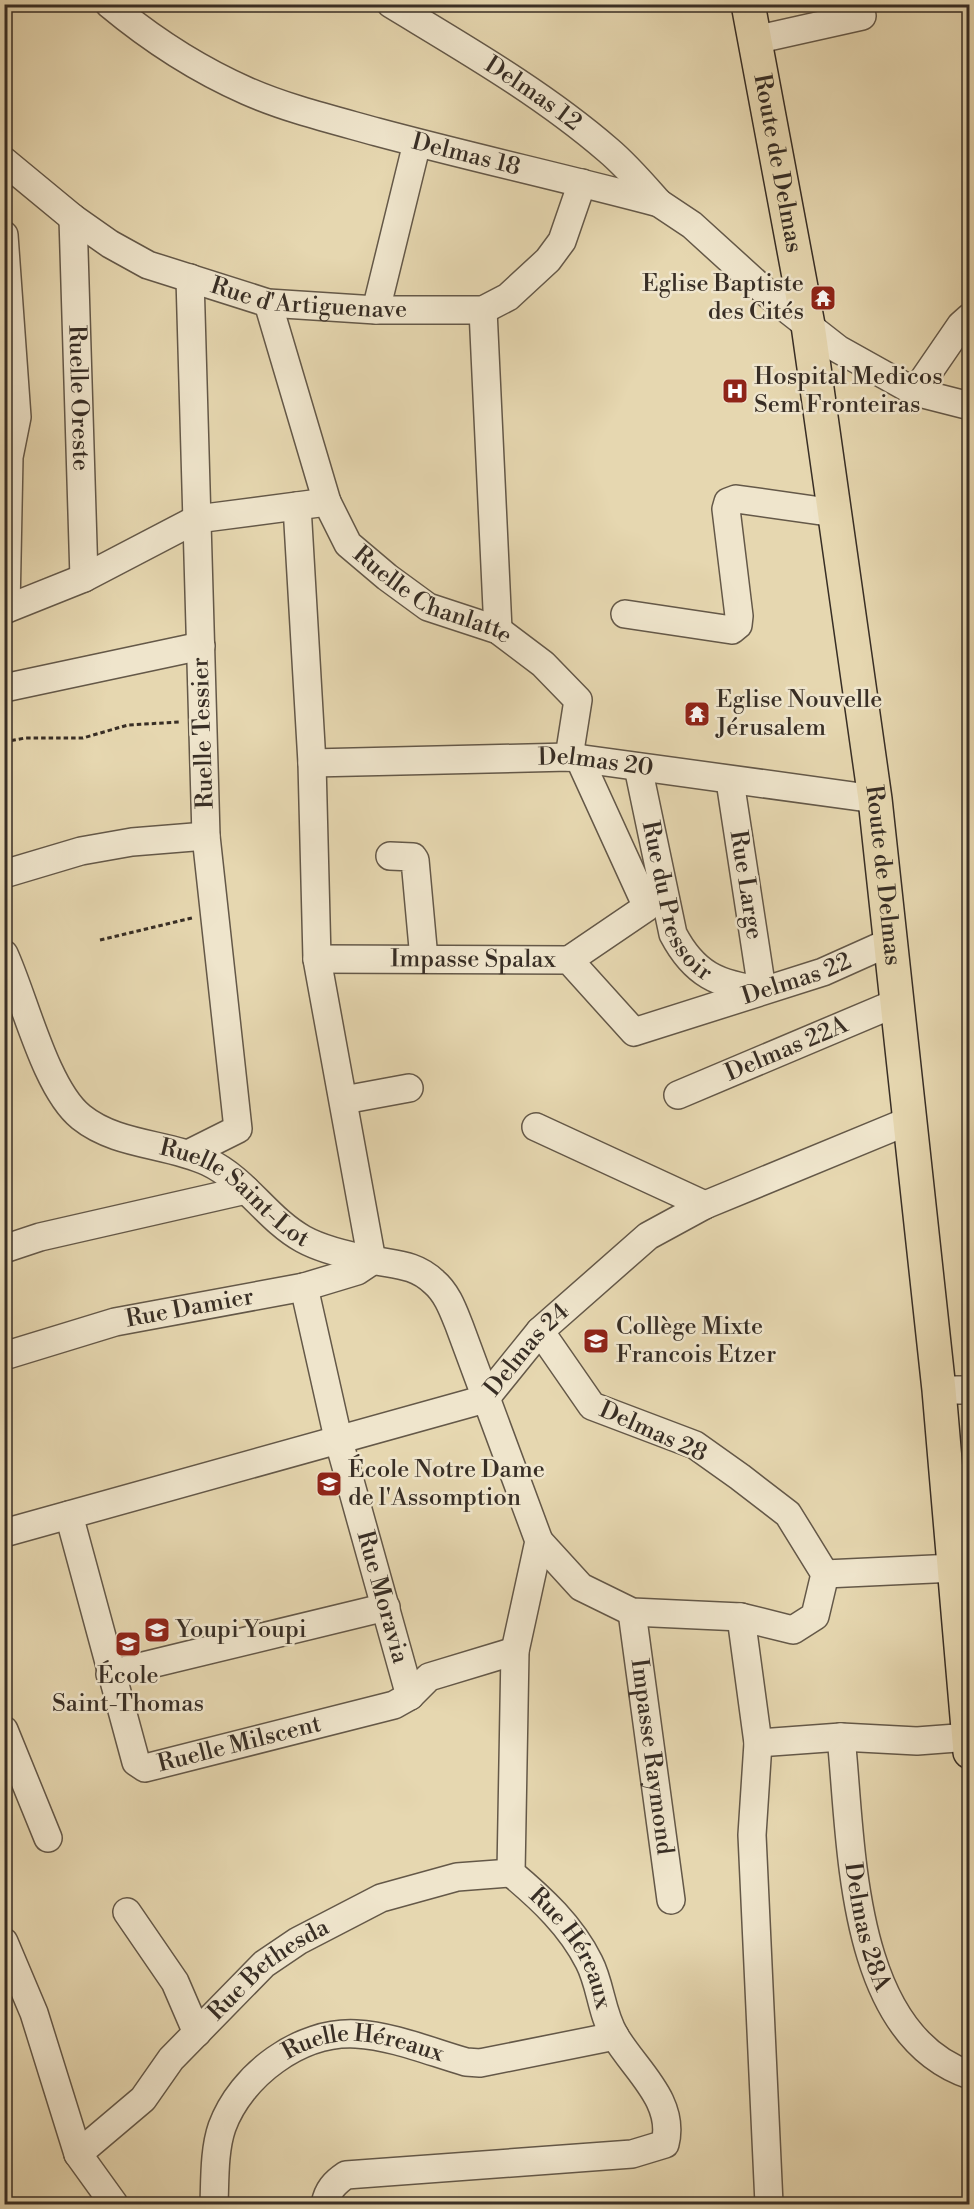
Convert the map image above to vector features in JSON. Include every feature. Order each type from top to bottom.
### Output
[{"type":"main road","name":"Route de Delmas","points":[[748,4],[808,325],[875,799],[911,1120],[954,1390],[955,1568],[969,1742]]},
{"type":"street","name":"Delmas 18","points":[[109,4],[141,30],[193,63],[248,92],[316,115],[659,203],[692,225],[769,295],[837,349],[915,392],[969,406]]},
{"type":"street","name":"Delmas 12","points":[[391,4],[572,121],[610,152],[659,203]]},
{"type":"street","points":[[755,40],[862,16],[859,4]]},
{"type":"street","points":[[376,310],[417,142]]},
{"type":"street","name":"Rue d'Artiguenave","points":[[4,161],[73,218],[110,244],[148,265],[268,303],[376,310],[483,310],[508,297],[548,261],[562,241],[582,183]]},
{"type":"street","name":"Ruelle Oreste","points":[[73,218],[84,578]]},
{"type":"street","points":[[4,235],[10,370],[17,417],[7,458],[5,609],[84,578],[197,519],[327,502]]},
{"type":"street","name":"Ruelle Tessier","points":[[188,1154],[238,1129],[221,951],[214,913],[206,836],[190,278]]},
{"type":"street","name":"Ruelle Chanlatte","points":[[268,303],[327,502],[348,544],[387,577],[428,606],[498,630],[543,664],[578,700],[574,758]]},
{"type":"street","points":[[483,310],[498,630]]},
{"type":"street","points":[[915,392],[961,325],[969,317]]},
{"type":"street","points":[[626,614],[732,630],[738,625],[739,616],[726,509],[728,502],[736,499],[835,513]]},
{"type":"street","points":[[297,506],[312,763],[317,959],[372,1260]]},
{"type":"street","points":[[4,687],[201,646]]},
{"type":"street","points":[[569,960],[647,907],[574,758]]},
{"type":"street","name":"Delmas 20","points":[[312,763],[574,758],[875,799]]},
{"type":"street","name":"Rue du Pressoir","points":[[638,766],[673,934],[685,957],[713,979],[734,987],[762,990]]},
{"type":"street","name":"Rue Large","points":[[730,781],[762,990]]},
{"type":"street","points":[[4,874],[81,851],[132,842],[206,836]]},
{"type":"street","points":[[390,856],[413,857],[415,860],[424,959]]},
{"type":"street","name":"Delmas 22","points":[[634,1032],[823,972],[890,942]]},
{"type":"street","name":"Ruelle Saint-Lot","points":[[4,954],[50,1070],[65,1099],[81,1117],[125,1138],[188,1154],[230,1175],[280,1225],[304,1240],[372,1260],[403,1264],[420,1271],[436,1283],[448,1299],[485,1399]]},
{"type":"street","name":"Impasse Spalax","points":[[317,959],[569,960],[634,1032]]},
{"type":"street","name":"Delmas 22A","points":[[678,1095],[897,1004]]},
{"type":"street","points":[[344,1100],[409,1088]]},
{"type":"street","name":"Delmas 24","points":[[4,1533],[338,1438],[485,1399],[540,1331],[648,1236],[705,1205],[911,1120]]},
{"type":"street","points":[[536,1128],[705,1205]]},
{"type":"street","points":[[4,1249],[40,1237],[246,1190]]},
{"type":"street","name":"Rue Damier","points":[[4,1356],[115,1322],[304,1287],[357,1271],[372,1260]]},
{"type":"street","name":"Rue Moravia","points":[[304,1287],[338,1438],[410,1696]]},
{"type":"street","name":"Delmas 28","points":[[540,1331],[592,1406],[695,1445],[740,1477],[788,1514],[825,1574]]},
{"type":"street","points":[[485,1399],[538,1541],[581,1587],[632,1612],[741,1617],[793,1630],[815,1616],[825,1574],[955,1568]]},
{"type":"street","name":"Ruelle Milscent","points":[[69,1515],[110,1674],[136,1762],[146,1768],[394,1705],[410,1696],[429,1677],[515,1651]]},
{"type":"street","name":"Rue Héreaux","points":[[325,2205],[334,2182],[346,2175],[633,2154],[665,2144],[669,2128],[664,2108],[615,2036],[603,2009],[590,1963],[552,1908],[511,1873],[515,1651],[538,1541]]},
{"type":"street","points":[[110,1674],[386,1607]]},
{"type":"street","name":"Impasse Raymond","points":[[632,1612],[671,1900]]},
{"type":"street","points":[[741,1617],[758,1743],[752,1835],[769,2205]]},
{"type":"street","points":[[4,1730],[48,1838]]},
{"type":"street","points":[[758,1743],[841,1737],[969,1742]]},
{"type":"street","name":"Delmas 28A","points":[[841,1737],[858,1896],[868,1952],[880,1987],[911,2035],[936,2057],[969,2074]]},
{"type":"street","name":"Rue Bethesda","points":[[78,2154],[144,2099],[171,2059],[264,1964],[298,1941],[381,1898],[457,1877],[511,1873]]},
{"type":"street","points":[[127,1912],[175,1982],[196,2032]]},
{"type":"street","points":[[4,1942],[34,2013],[78,2154],[114,2205]]},
{"type":"street","name":"Ruelle Héreaux","points":[[214,2205],[221,2128],[236,2100],[279,2055],[314,2038],[355,2034],[381,2037],[466,2062],[480,2063],[615,2036]]},
{"type":"path","points":[[4,742],[25,738],[82,738],[128,725],[203,721]]},
{"type":"path","points":[[100,940],[214,913]]},
{"type":"place","name":"Eglise Baptiste des Cités","points":[[823,298]]},
{"type":"place","name":"Hospital Medicos Sem Fronteiras","points":[[735,391]]},
{"type":"place","name":"Eglise Nouvelle Jérusalem","points":[[697,714]]},
{"type":"place","name":"Collège Mixte Francois Etzer","points":[[596,1341]]},
{"type":"place","name":"École Notre Dame de l'Assomption","points":[[329,1484]]},
{"type":"place","name":"Youpi Youpi","points":[[157,1630]]},
{"type":"place","name":"École Saint-Thomas","points":[[128,1644]]}]
